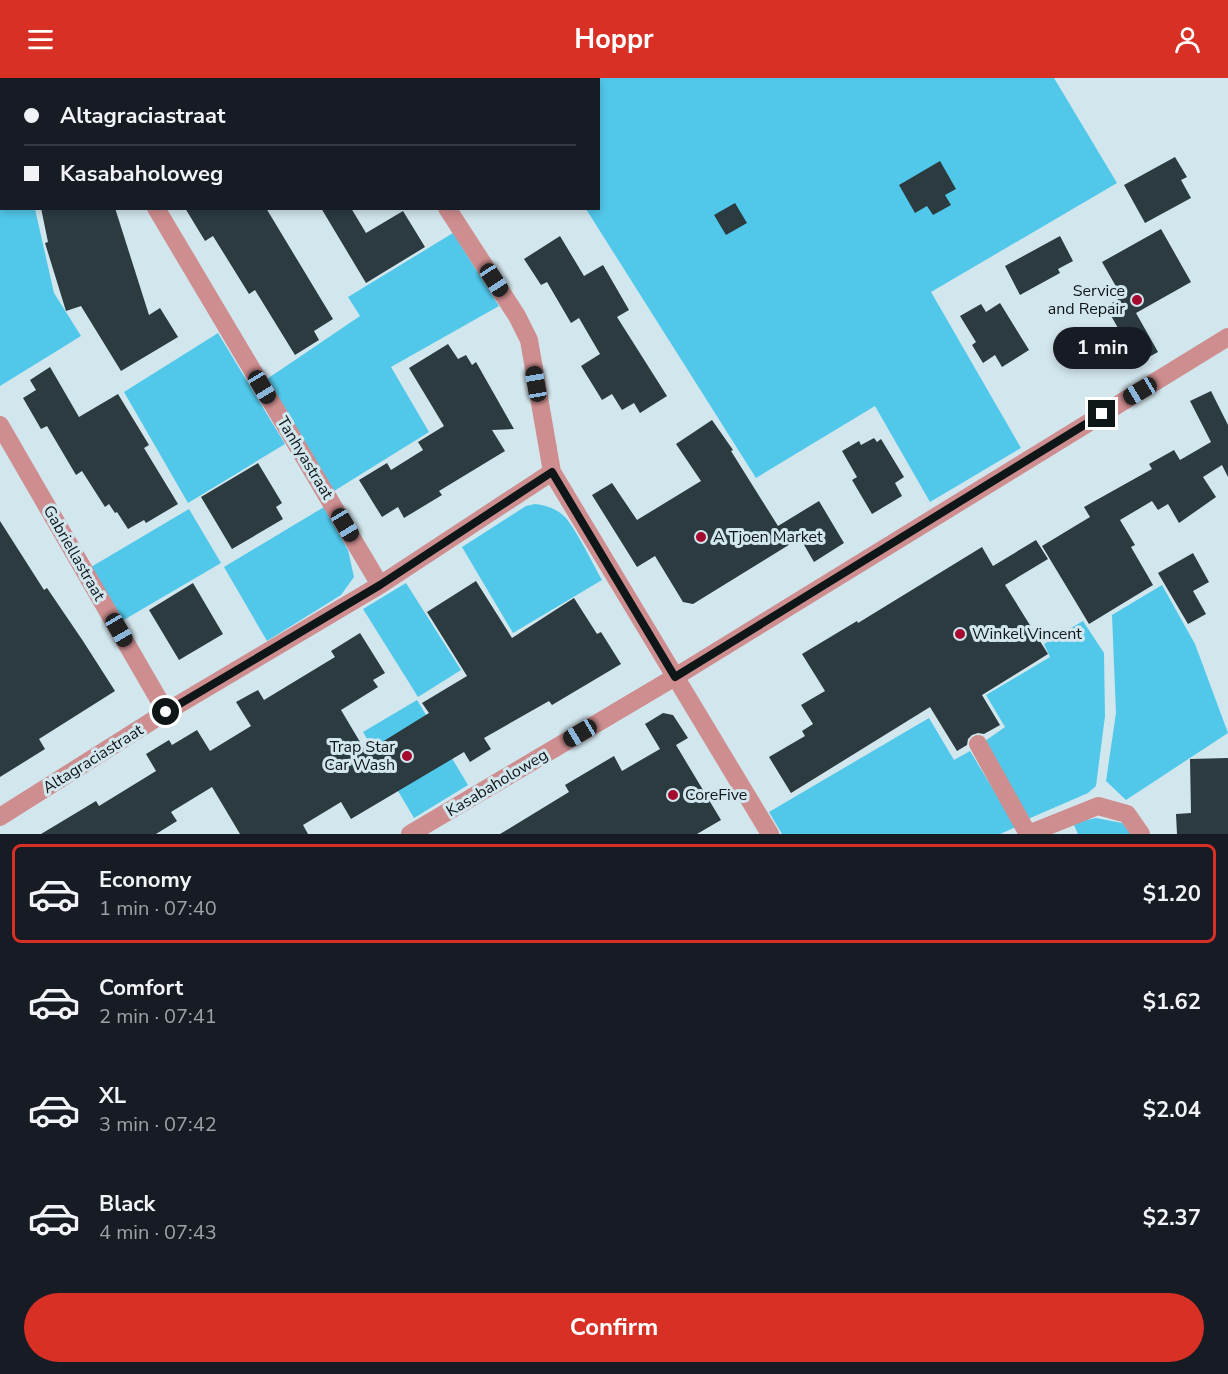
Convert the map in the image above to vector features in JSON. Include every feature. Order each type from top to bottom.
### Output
[{"type":"street","name":"Tanhyastraat","points":[[157,210],[380,585]]},
{"type":"street","points":[[448,210],[518,316],[529,340],[552,472],[770,834]]},
{"type":"street","name":"Kasabaholoweg","points":[[410,834],[675,677],[1228,337]]},
{"type":"street","name":"Gabriellastraat","points":[[0,425],[166,712]]},
{"type":"street","name":"Altagraciastraat","points":[[0,817],[166,712],[380,585],[552,472]]},
{"type":"street","points":[[978,744],[1028,834],[1098,806],[1127,814],[1141,834]]},
{"type":"shaded area","points":[[600,78],[1054,78],[1117,183],[931,292],[1021,448],[930,502],[875,406],[756,478],[587,210],[600,210]]},
{"type":"shaded area","points":[[0,210],[35,210],[54,293],[81,336],[0,386]]},
{"type":"shaded area","points":[[453,233],[499,306],[391,367],[429,432],[334,491],[267,379],[360,316],[348,297]]},
{"type":"shaded area","points":[[218,333],[285,444],[188,503],[124,392]]},
{"type":"shaded area","points":[[535,504],[551,508],[565,517],[602,580],[513,633],[462,547],[526,506]]},
{"type":"shaded area","points":[[324,507],[348,550],[354,577],[341,595],[267,641],[224,567]]},
{"type":"shaded area","points":[[189,509],[221,563],[122,621],[91,567]]},
{"type":"shaded area","points":[[406,583],[461,670],[418,697],[363,609]]},
{"type":"shaded area","points":[[1162,585],[1195,644],[1228,733],[1126,800],[1106,781],[1116,713],[1112,615]]},
{"type":"shaded area","points":[[1083,621],[1104,653],[1105,716],[1096,786],[1088,793],[1028,819],[985,741],[1005,727],[986,695],[1050,657],[1044,644]]},
{"type":"shaded area","points":[[417,700],[468,785],[414,818],[363,732]]},
{"type":"shaded area","points":[[929,718],[954,760],[970,751],[1016,827],[1000,834],[782,834],[769,812]]},
{"type":"shaded area","points":[[1096,818],[1122,823],[1132,834],[1078,834],[1073,823]]},
{"type":"building","points":[[1175,157],[1187,177],[1181,180],[1191,198],[1145,223],[1124,185]]},
{"type":"building","points":[[940,161],[956,189],[945,195],[951,205],[933,215],[927,206],[915,213],[899,185]]},
{"type":"building","points":[[735,203],[747,223],[726,235],[714,215]]},
{"type":"building","points":[[41,210],[116,210],[149,315],[160,308],[178,337],[121,371],[81,306],[66,311],[45,243],[48,242]]},
{"type":"building","points":[[186,210],[267,210],[333,319],[314,331],[319,340],[295,355],[255,290],[249,294],[213,236],[205,241]]},
{"type":"building","points":[[322,210],[352,210],[366,233],[403,211],[425,247],[366,283]]},
{"type":"building","name":"Service and Repair","points":[[1161,229],[1191,282],[1136,313],[1158,352],[1138,363],[1110,314],[1114,311],[1110,304],[1122,297],[1102,262]]},
{"type":"building","points":[[560,236],[584,276],[603,265],[629,310],[617,317],[667,396],[640,413],[634,403],[622,410],[612,394],[602,400],[581,366],[600,354],[579,318],[571,323],[547,282],[541,285],[524,259]]},
{"type":"building","points":[[1060,236],[1073,261],[1058,269],[1060,273],[1020,295],[1005,266]]},
{"type":"building","points":[[1000,303],[1029,350],[1002,367],[995,355],[983,363],[972,345],[976,342],[960,316],[981,304],[986,312]]},
{"type":"building","points":[[448,344],[458,359],[466,355],[472,365],[476,362],[514,429],[492,430],[505,451],[439,491],[442,495],[404,518],[398,507],[382,517],[359,480],[387,463],[391,470],[423,450],[418,442],[444,426],[409,368]]},
{"type":"building","points":[[50,367],[79,417],[118,394],[149,445],[144,448],[178,504],[146,523],[144,520],[128,529],[109,504],[105,507],[82,471],[76,475],[47,426],[41,429],[23,398],[36,390],[30,380]]},
{"type":"building","points":[[1211,391],[1228,425],[1228,477],[1222,465],[1203,477],[1216,497],[1179,523],[1168,504],[1158,510],[1152,501],[1120,520],[1135,545],[1131,547],[1153,585],[1089,624],[1042,546],[1090,517],[1084,507],[1152,469],[1149,464],[1174,450],[1180,460],[1211,442],[1190,401]]},
{"type":"building","name":"A Tjoen Market","points":[[712,420],[733,450],[731,451],[778,526],[819,501],[844,543],[814,562],[800,538],[693,604],[683,602],[655,556],[637,567],[592,495],[612,483],[637,520],[701,481],[676,444]]},
{"type":"building","points":[[874,438],[877,442],[881,439],[904,477],[895,483],[902,496],[872,514],[852,480],[857,477],[842,451],[859,441],[861,445]]},
{"type":"building","points":[[258,463],[282,503],[276,507],[283,519],[232,549],[201,497]]},
{"type":"building","points":[[0,521],[44,590],[47,588],[115,691],[39,739],[45,749],[0,777]]},
{"type":"building","points":[[1036,540],[1048,559],[1005,585],[1048,654],[982,695],[1000,725],[984,734],[972,735],[967,745],[957,751],[930,707],[791,793],[769,757],[805,736],[802,731],[813,724],[801,705],[825,691],[802,654],[857,621],[858,623],[982,547],[993,566]]},
{"type":"building","points":[[1193,553],[1209,582],[1193,591],[1206,614],[1188,624],[1158,573]]},
{"type":"building","points":[[476,581],[512,638],[574,598],[597,634],[601,632],[621,664],[552,705],[549,701],[484,738],[491,749],[470,762],[464,752],[351,819],[341,802],[303,825],[308,834],[240,834],[212,787],[171,812],[177,821],[156,834],[41,834],[96,801],[99,806],[156,771],[146,754],[169,740],[172,745],[197,730],[210,751],[251,726],[236,702],[258,690],[264,700],[335,657],[331,651],[360,633],[385,673],[373,680],[378,687],[341,710],[366,752],[429,713],[422,703],[467,676],[427,612]]},
{"type":"building","points":[[193,583],[223,634],[179,660],[149,610]]},
{"type":"building","points":[[663,713],[673,715],[688,738],[676,745],[721,820],[697,834],[500,834],[569,792],[565,785],[614,756],[622,771],[660,749],[645,724]]},
{"type":"building","points":[[1228,758],[1228,834],[1177,834],[1176,814],[1191,813],[1190,759]]},
{"type":"place","name":"Service and Repair","points":[[1137,300]]},
{"type":"place","name":"A Tjoen Market","points":[[701,537]]},
{"type":"place","name":"Winkel Vincent","points":[[960,634]]},
{"type":"place","name":"Trap Star Car Wash","points":[[407,756]]},
{"type":"place","name":"CoreFive","points":[[673,795]]},
{"type":"route","points":[[166,712],[380,585],[552,472],[675,677],[1102,414]]}]
